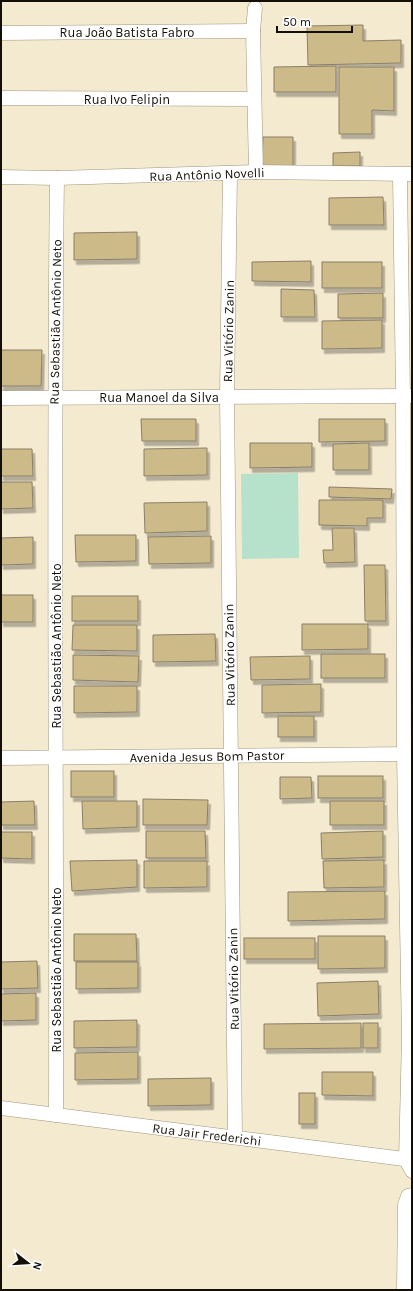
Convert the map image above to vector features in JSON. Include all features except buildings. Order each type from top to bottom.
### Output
[{"type":"street","points":[[255,8],[253,31],[253,99],[256,172]]},
{"type":"street","name":"Rua João Batista Fabro","points":[[1,33],[253,31]]},
{"type":"street","name":"Rua Ivo Felipin","points":[[1,98],[253,99]]},
{"type":"street","name":"Rua Antônio Novelli","points":[[1,177],[57,178],[256,172],[406,174]]},
{"type":"street","name":"Rua Vitório Zanin","points":[[230,173],[227,397],[235,1137]]},
{"type":"street","points":[[406,174],[410,1163]]},
{"type":"street","name":"Rua Sebastião Antônio Neto","points":[[56,1115],[57,758],[54,398],[57,178]]},
{"type":"street","name":"Rua Manoel da Silva","points":[[1,398],[408,396]]},
{"type":"street","name":"Avenida Jesus Bom Pastor","points":[[1,758],[408,754]]},
{"type":"street","name":"Rua Jair Frederichi","points":[[1,1108],[235,1137],[410,1163]]},
{"type":"street","points":[[404,1290],[405,1205],[408,1196],[412,1195]]},
{"type":"green space","points":[[298,473],[299,558],[242,559],[241,474]]}]
